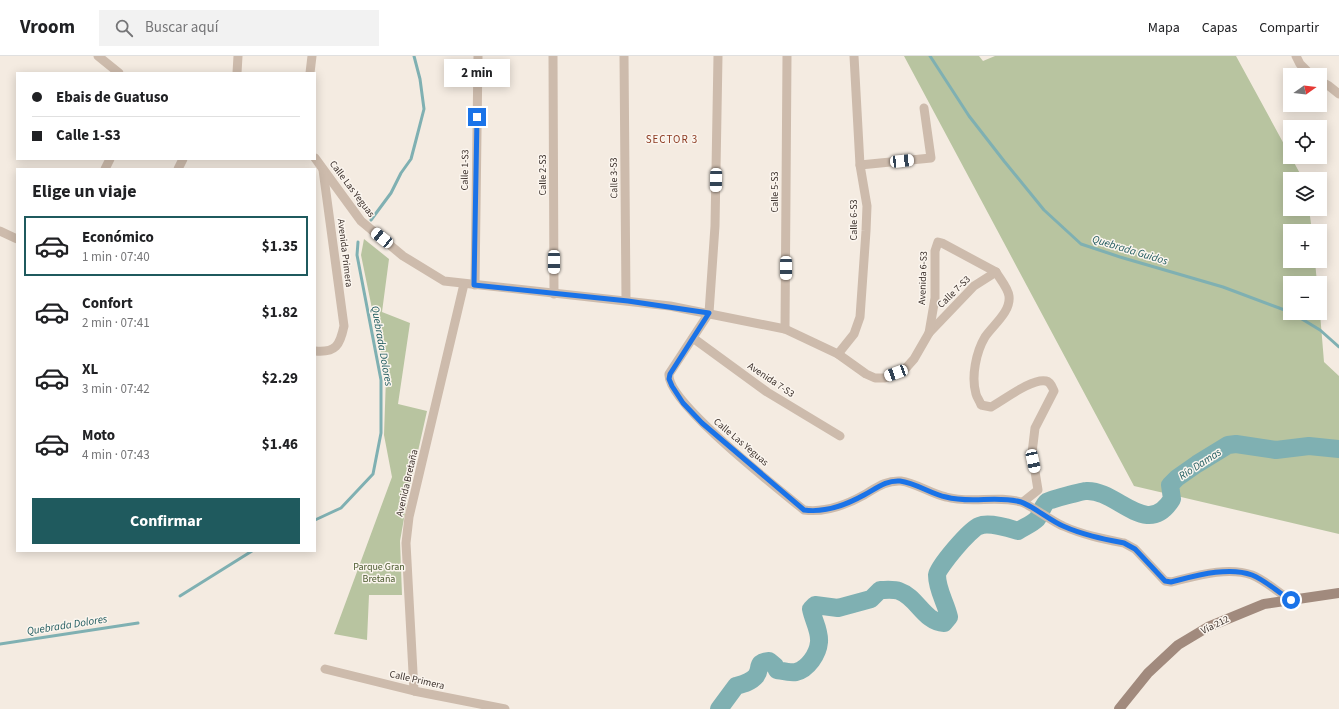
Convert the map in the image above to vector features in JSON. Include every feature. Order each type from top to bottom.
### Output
[{"type":"main road","name":"Vía 212","points":[[1119,709],[1148,673],[1178,645],[1208,627],[1264,604],[1339,593]]},
{"type":"street","points":[[98,56],[118,72]]},
{"type":"street","points":[[237,72],[238,56]]},
{"type":"street","points":[[310,72],[312,56]]},
{"type":"street","name":"Calle 1-S3","points":[[474,285],[478,56]]},
{"type":"street","name":"Calle 2-S3","points":[[553,56],[554,294]]},
{"type":"street","name":"Calle 3-S3","points":[[624,56],[626,300]]},
{"type":"street","points":[[709,313],[715,226],[718,56]]},
{"type":"street","name":"Calle 5-S3","points":[[785,329],[787,56]]},
{"type":"street","name":"Calle 6-S3","points":[[838,354],[854,334],[860,317],[864,278],[867,206],[860,165],[854,56]]},
{"type":"street","points":[[1296,56],[1304,68]]},
{"type":"street","points":[[1339,82],[1329,86],[1339,94]]},
{"type":"street","points":[[860,165],[930,158],[924,108]]},
{"type":"street","name":"Calle Las Yeguas","points":[[316,159],[361,221],[403,256],[444,281],[554,294],[626,300],[709,313],[670,374],[669,379],[672,386],[683,403],[702,423],[804,510],[818,512],[832,509],[864,495],[881,484],[892,481],[902,481],[946,497],[960,500],[1005,500],[1023,502],[1046,518],[1064,527],[1083,534],[1124,543],[1135,549],[1165,581],[1171,582],[1215,573],[1238,572],[1252,575],[1291,600]]},
{"type":"street","name":"Avenida Primera","points":[[316,351],[326,352],[334,349],[341,342],[344,326],[323,168]]},
{"type":"street","points":[[0,231],[16,239]]},
{"type":"street","name":"Avenida 6-S3","points":[[929,333],[935,298],[935,251],[938,242],[996,272]]},
{"type":"street","points":[[996,272],[1009,295],[1009,303],[1003,315],[985,337],[978,351],[975,376],[976,394],[981,405],[991,407],[1018,390],[1037,382],[1047,381],[1054,391],[1035,428],[1032,452],[1038,490],[1023,502]]},
{"type":"street","name":"Calle 7-S3","points":[[709,313],[785,329],[838,354],[866,374],[875,378],[885,378],[906,368],[914,359],[929,333],[974,286],[996,272]]},
{"type":"street","name":"Avenida Bretaña","points":[[414,691],[406,543],[409,518],[464,284]]},
{"type":"street","name":"Avenida 7-S3","points":[[693,338],[767,392],[840,436]]},
{"type":"street","name":"Calle Primera","points":[[325,669],[414,691],[505,709]]},
{"type":"green space","points":[[904,56],[979,56],[983,61],[995,56],[1236,56],[1283,142],[1283,164],[1295,164],[1299,172],[1283,172],[1283,216],[1310,216],[1311,224],[1283,224],[1283,268],[1316,268],[1316,276],[1283,276],[1283,320],[1321,320],[1324,362],[1339,376],[1339,534],[1134,486]]},
{"type":"green space","name":"Parque Gran Bretaña","points":[[364,239],[389,259],[382,312],[410,323],[398,404],[427,411],[408,496],[400,541],[402,595],[369,595],[367,640],[334,634],[392,477],[384,435],[386,377],[361,255]]},
{"type":"waterway","name":"Quebrada Dolores","points":[[371,220],[391,193],[401,173],[411,159],[416,140],[424,109],[420,79],[414,56]]},
{"type":"waterway","name":"Quebrada Guidos","points":[[930,56],[969,116],[1004,161],[1044,210],[1081,244],[1223,287],[1283,309]]},
{"type":"waterway","name":"Quebrada Dolores","points":[[316,520],[341,508],[373,474],[381,433],[381,380],[357,255],[358,242]]},
{"type":"waterway","name":"Quebrada Guidos","points":[[1304,320],[1320,330],[1339,347]]},
{"type":"waterway","name":"Río Damas","points":[[719,709],[736,686],[744,684],[756,676],[760,664],[762,663],[769,661],[777,670],[791,672],[796,672],[805,668],[817,651],[819,642],[811,609],[815,605],[838,608],[871,599],[880,590],[895,590],[911,598],[931,618],[937,622],[944,623],[949,617],[938,586],[937,575],[943,564],[955,549],[979,526],[993,525],[1018,531],[1037,519],[1044,505],[1048,501],[1086,491],[1098,492],[1131,510],[1142,514],[1152,515],[1162,510],[1172,499],[1170,485],[1177,478],[1228,445],[1236,444],[1276,450],[1309,446],[1339,449]]},
{"type":"waterway","name":"Quebrada Dolores","points":[[180,596],[250,552]]},
{"type":"waterway","name":"Quebrada Dolores","points":[[0,644],[138,623]]},
{"type":"district","name":"SECTOR 3","points":[[672,139]]},
{"type":"route","points":[[477,117],[474,285],[670,306],[709,313],[670,374],[669,379],[672,386],[683,403],[702,423],[804,510],[818,512],[832,509],[864,495],[881,484],[892,481],[902,481],[946,497],[967,501],[1005,500],[1023,502],[1046,518],[1064,527],[1089,536],[1124,543],[1135,549],[1165,581],[1171,582],[1215,573],[1238,572],[1252,575],[1291,600]]}]
